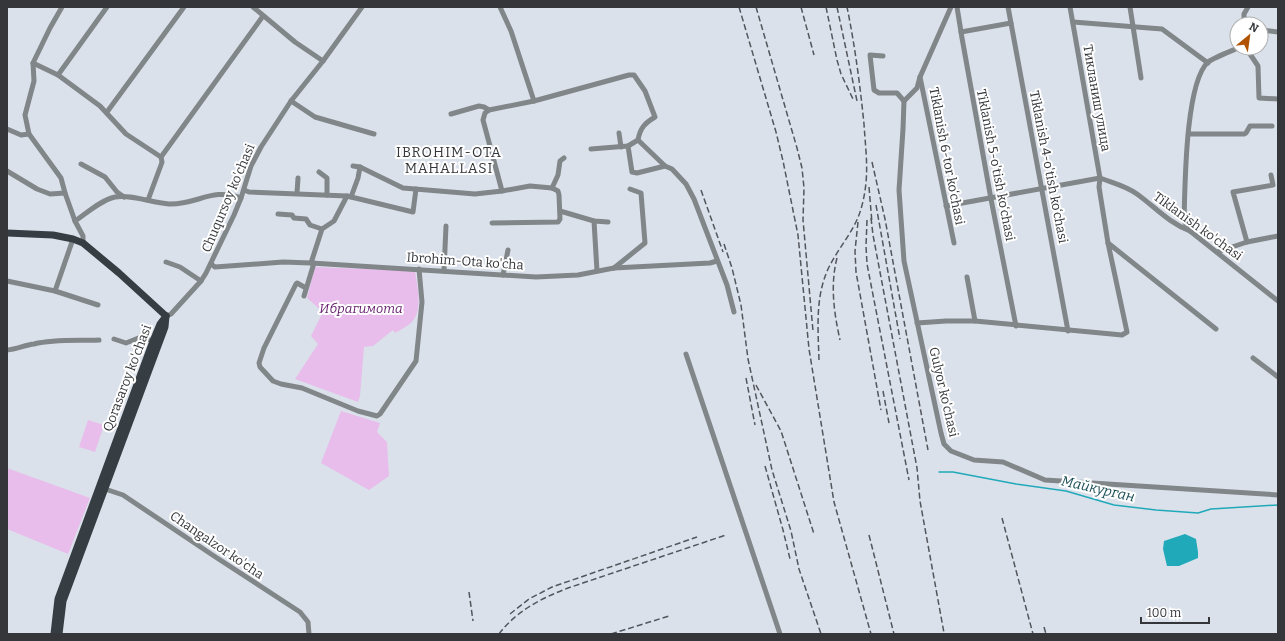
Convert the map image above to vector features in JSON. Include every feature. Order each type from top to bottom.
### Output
[{"type":"main road","points":[[7,232],[54,236],[74,239],[83,243],[119,273],[166,316]]},
{"type":"main road","name":"Qorasaroy ko'chasi","points":[[59,634],[63,601],[153,341],[160,324],[166,316]]},
{"type":"main road","name":"Qorasaroy ko'chasi","points":[[54,634],[58,599],[165,327],[166,316]]},
{"type":"street","points":[[62,7],[33,63],[34,81],[25,115],[29,134],[61,178],[75,221],[83,236],[83,243]]},
{"type":"street","points":[[58,75],[107,7]]},
{"type":"street","points":[[107,112],[184,7]]},
{"type":"street","points":[[253,7],[295,42],[323,61]]},
{"type":"street","name":"Chuqursoy ko'chasi","points":[[166,316],[171,314],[201,281],[211,264],[241,198],[251,166],[258,152],[291,101],[323,61],[362,7]]},
{"type":"street","points":[[500,7],[511,31],[534,101]]},
{"type":"street","name":"Tiklanish 6-tor ko‘chasi","points":[[951,7],[920,77],[954,244]]},
{"type":"street","name":"Tiklanish 5-o'tish ko‘chasi","points":[[957,7],[991,199],[1016,326]]},
{"type":"street","name":"Tiklanish 4-o'tish ko‘chasi","points":[[1008,7],[1068,331]]},
{"type":"street","points":[[1070,7],[1073,22],[1162,29],[1208,62]]},
{"type":"street","points":[[1130,7],[1141,78]]},
{"type":"street","points":[[1244,16],[1248,7]]},
{"type":"street","points":[[148,200],[162,162],[161,157],[263,16]]},
{"type":"street","name":"Тикланиш улица","points":[[1068,331],[1122,335],[1127,332],[1108,243],[1099,187],[1100,178],[1073,22]]},
{"type":"street","points":[[961,32],[1011,23]]},
{"type":"street","points":[[1190,231],[1184,221],[1187,143],[1192,104],[1197,83],[1208,62],[1229,52]]},
{"type":"street","points":[[883,56],[870,55],[874,90],[878,93],[897,93],[904,100],[917,88],[920,77]]},
{"type":"street","points":[[1251,56],[1258,66],[1259,98],[1278,99]]},
{"type":"street","points":[[33,63],[58,75],[107,112],[126,134],[161,157]]},
{"type":"street","points":[[502,192],[483,120],[485,113],[489,110],[534,101],[629,75],[634,75],[645,91],[655,117],[642,127],[638,140],[628,146],[591,149]]},
{"type":"street","name":"Gulyor ko'chasi","points":[[904,100],[904,129],[900,190],[904,261],[944,444],[952,451],[974,460],[1003,462],[1045,480],[1278,495]]},
{"type":"street","points":[[291,101],[315,118],[374,134]]},
{"type":"street","points":[[451,114],[479,106],[484,106],[489,110]]},
{"type":"street","points":[[1189,134],[1244,134],[1250,126],[1272,126]]},
{"type":"street","points":[[7,129],[21,135],[29,134]]},
{"type":"street","points":[[619,133],[621,147]]},
{"type":"street","points":[[638,140],[665,166],[672,169],[689,189],[727,285],[734,312]]},
{"type":"street","points":[[628,146],[633,173],[665,166]]},
{"type":"street","points":[[552,188],[558,174],[560,161],[564,158]]},
{"type":"street","points":[[81,164],[105,177],[117,192],[124,197]]},
{"type":"street","points":[[353,166],[360,167],[397,186],[404,188],[475,194],[502,192],[530,186],[552,188],[558,191],[560,211],[560,219],[558,222],[492,223]]},
{"type":"street","points":[[304,296],[322,229],[334,221],[358,178],[360,167]]},
{"type":"street","points":[[7,171],[37,189],[50,194],[65,193]]},
{"type":"street","points":[[319,172],[327,178],[327,195]]},
{"type":"street","points":[[1247,242],[1232,192],[1273,185],[1271,174]]},
{"type":"street","points":[[297,193],[298,178]]},
{"type":"street","points":[[946,206],[1100,178]]},
{"type":"street","name":"Tiklanish ko'chasi","points":[[1100,178],[1128,188],[1177,226],[1190,231],[1278,301]]},
{"type":"street","points":[[244,190],[249,192],[349,196],[413,212],[416,189]]},
{"type":"street","points":[[614,268],[645,243],[641,193],[630,189]]},
{"type":"street","points":[[75,221],[101,203],[114,197],[124,197],[171,204],[197,200],[217,194],[232,195],[241,198]]},
{"type":"street","points":[[560,211],[594,221],[608,222]]},
{"type":"street","points":[[278,214],[292,215],[294,218],[306,219],[310,225],[322,229]]},
{"type":"street","points":[[594,221],[597,271]]},
{"type":"street","points":[[444,271],[446,226]]},
{"type":"street","points":[[1217,252],[1247,242],[1278,236]]},
{"type":"street","points":[[55,291],[74,239]]},
{"type":"street","points":[[1108,243],[1216,329]]},
{"type":"street","points":[[503,275],[508,250]]},
{"type":"street","name":"Ibrohim-Ota ko'cha","points":[[211,264],[215,267],[284,262],[312,263],[536,277],[578,276],[614,268],[710,263],[717,261]]},
{"type":"street","points":[[166,262],[180,266],[201,281]]},
{"type":"street","points":[[306,288],[297,283],[296,284],[264,348],[259,363],[260,367],[273,381],[302,388],[358,411],[378,416],[416,361],[422,302],[419,269]]},
{"type":"street","points":[[967,277],[975,321]]},
{"type":"street","points":[[7,281],[55,291],[98,305]]},
{"type":"street","points":[[917,323],[975,321],[1068,331]]},
{"type":"street","points":[[114,339],[126,343],[141,337],[153,341]]},
{"type":"street","points":[[7,350],[54,341],[99,340]]},
{"type":"street","points":[[686,354],[780,634]]},
{"type":"street","points":[[1253,358],[1278,378]]},
{"type":"street","name":"Changalzor ko'cha","points":[[102,488],[123,495],[300,612],[308,622],[309,634]]},
{"type":"green space","name":"Ибрагимота","points":[[315,267],[415,271],[419,305],[415,318],[407,326],[395,333],[393,330],[373,346],[364,347],[360,396],[358,402],[295,379],[318,344],[311,336],[323,312],[307,298]]},
{"type":"green space","points":[[341,411],[380,423],[377,432],[387,442],[389,476],[369,490],[321,463]]},
{"type":"green space","points":[[88,420],[104,425],[95,452],[79,447]]},
{"type":"green space","points":[[7,468],[90,498],[68,554],[7,529]]},
{"type":"water","points":[[1185,534],[1196,539],[1198,558],[1179,566],[1167,566],[1163,549],[1164,541]]},
{"type":"waterway","name":"Майкурган","points":[[939,472],[953,472],[1016,484],[1066,491],[1114,505],[1156,510],[1198,513],[1211,509],[1278,505]]},
{"type":"railway","points":[[739,7],[776,132],[783,161],[798,235],[809,349],[834,502],[871,634]]},
{"type":"railway","points":[[756,7],[802,168],[804,188],[803,220],[813,331]]},
{"type":"railway","points":[[801,7],[814,55]]},
{"type":"railway","points":[[826,7],[841,74],[853,99]]},
{"type":"railway","points":[[837,7],[857,101]]},
{"type":"railway","points":[[819,360],[818,312],[821,289],[829,267],[858,217],[866,187],[866,146],[861,95],[847,7]]},
{"type":"railway","points":[[872,162],[885,219],[928,450]]},
{"type":"railway","points":[[869,187],[872,223]]},
{"type":"railway","points":[[701,190],[723,252]]},
{"type":"railway","points":[[876,205],[900,339]]},
{"type":"railway","points":[[871,218],[917,468],[920,501],[944,633]]},
{"type":"railway","points":[[867,220],[867,264],[909,480]]},
{"type":"railway","points":[[858,222],[855,251],[856,272],[881,410]]},
{"type":"railway","points":[[724,244],[732,268],[741,305],[748,359],[772,470],[791,531],[799,569],[821,634]]},
{"type":"railway","points":[[837,258],[833,289],[836,320],[840,340]]},
{"type":"railway","points":[[746,378],[755,425]]},
{"type":"railway","points":[[756,385],[781,431],[814,534]]},
{"type":"railway","points":[[883,391],[889,423]]},
{"type":"railway","points":[[765,466],[790,559]]},
{"type":"railway","points":[[1002,518],[1033,634]]},
{"type":"railway","points":[[499,634],[521,612],[558,592],[726,535]]},
{"type":"railway","points":[[869,535],[894,634]]},
{"type":"railway","points":[[510,614],[529,599],[552,587],[697,537]]},
{"type":"railway","points":[[469,592],[473,621]]},
{"type":"railway","points":[[611,634],[669,616]]},
{"type":"railway","points":[[1044,627],[1046,634]]},
{"type":"district","name":"IBROHIM-OTA MAHALLASI","points":[[449,160]]}]
